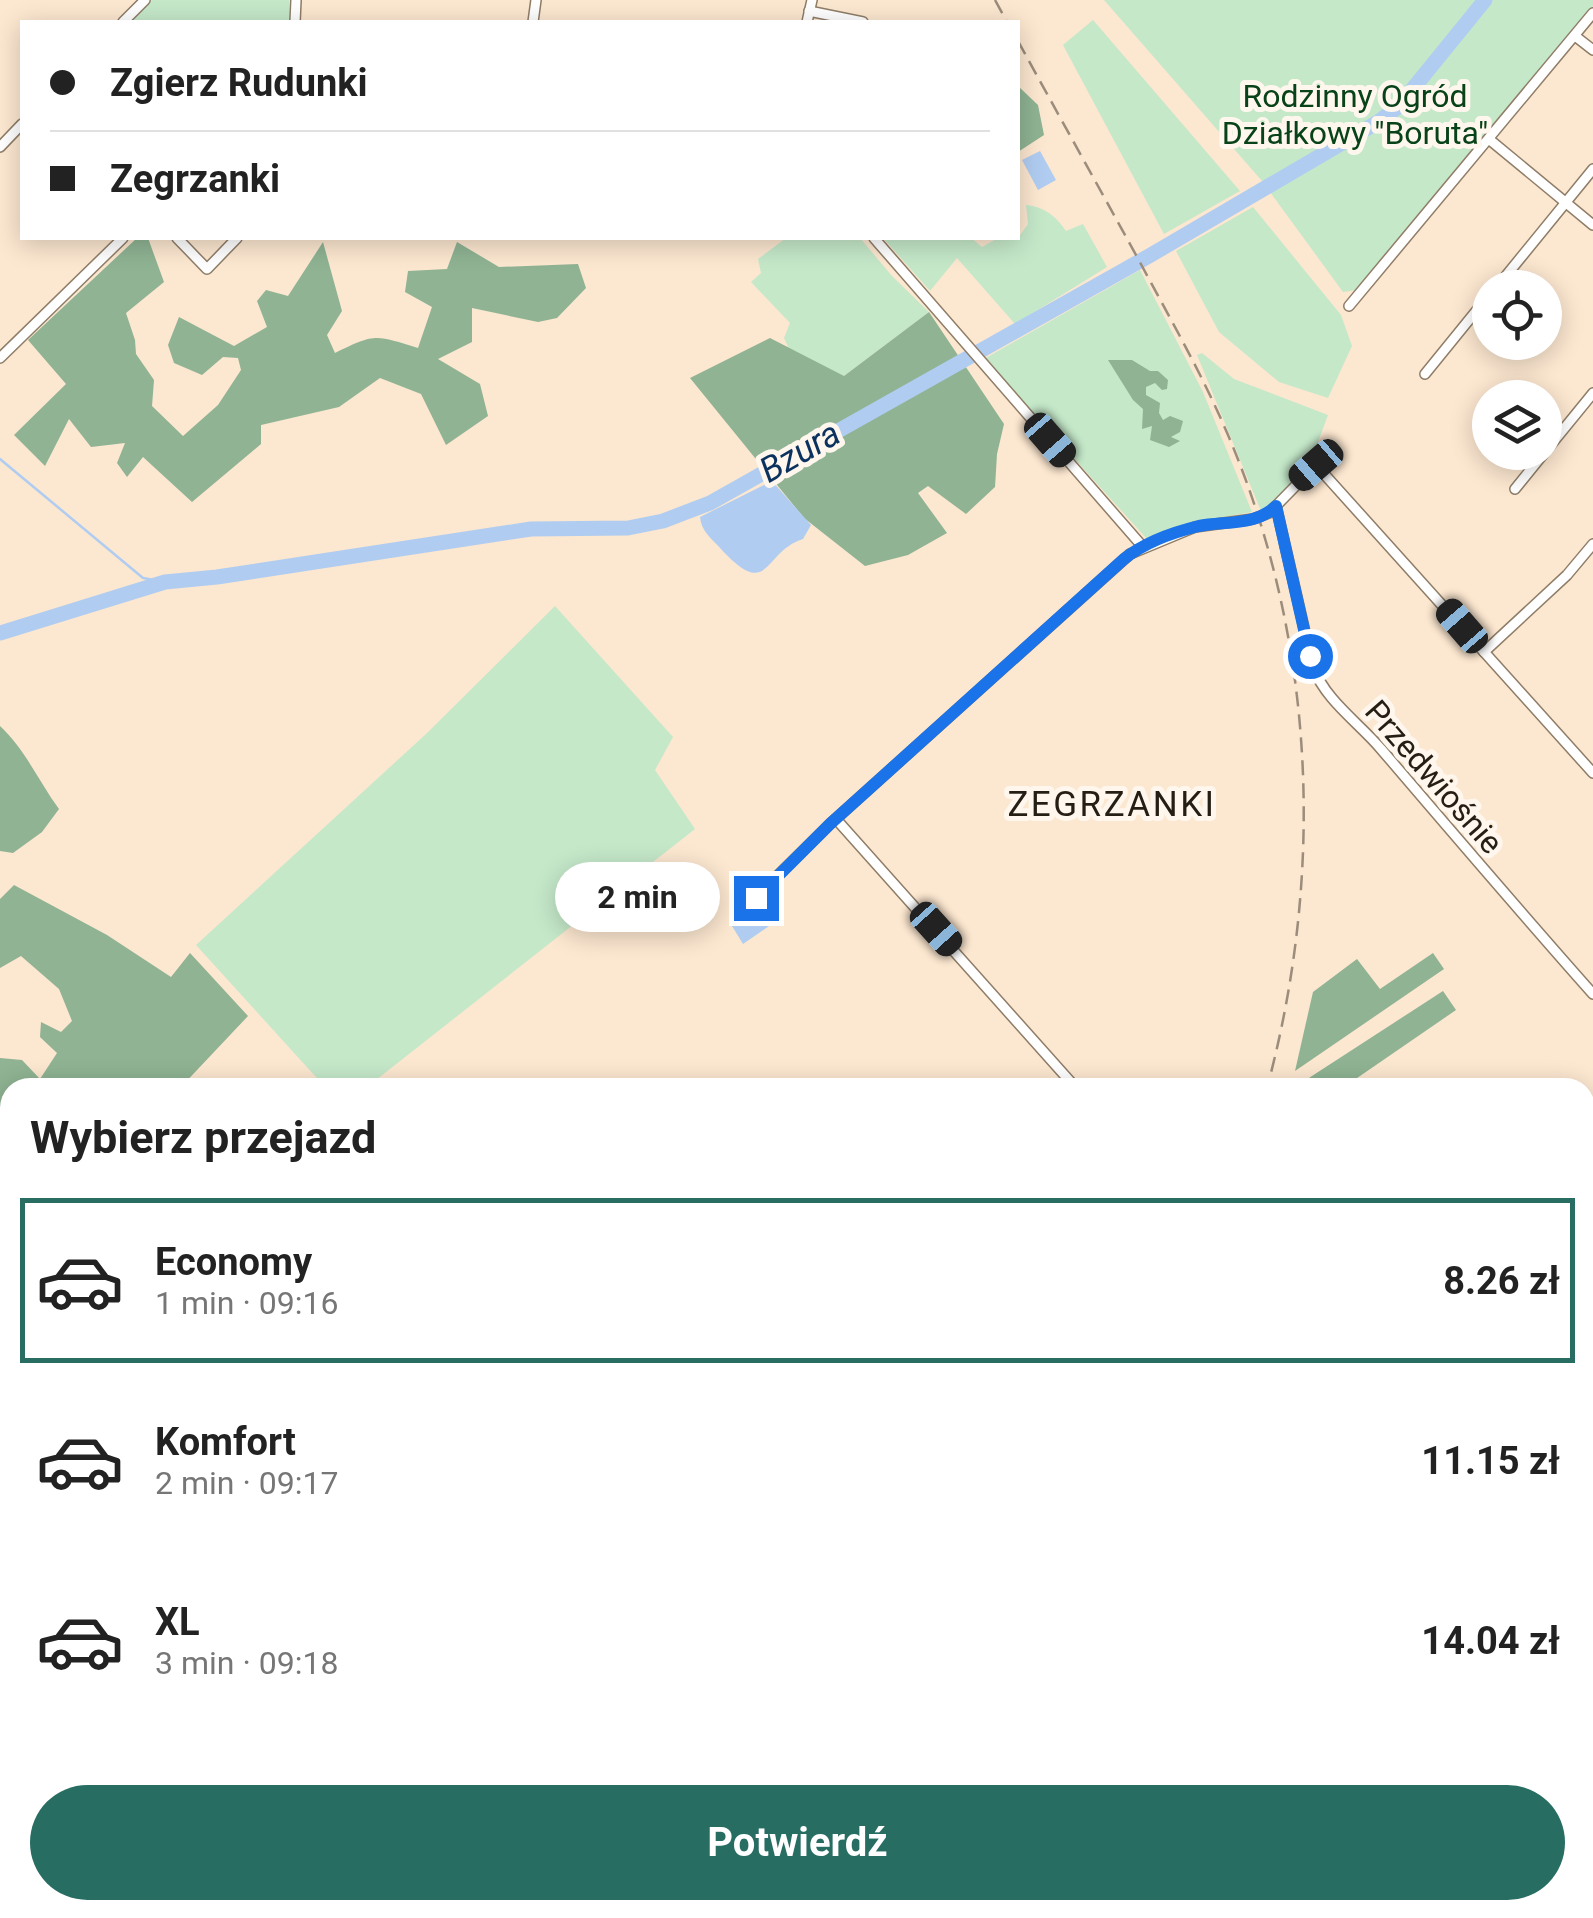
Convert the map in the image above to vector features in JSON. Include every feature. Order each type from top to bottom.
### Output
[{"type":"street","points":[[125,20],[145,0]]},
{"type":"street","points":[[809,7],[855,20]]},
{"type":"street","points":[[1349,306],[1593,13]]},
{"type":"street","points":[[1575,36],[1593,50]]},
{"type":"street","points":[[0,147],[20,126]]},
{"type":"street","points":[[1490,140],[1593,225]]},
{"type":"street","points":[[1510,270],[1593,168]]},
{"type":"street","points":[[0,358],[121,240]]},
{"type":"street","points":[[179,240],[207,269],[235,240]]},
{"type":"street","points":[[876,240],[1143,546]]},
{"type":"street","points":[[1425,374],[1472,316]]},
{"type":"street","points":[[1562,431],[1593,393]]},
{"type":"street","points":[[756,898],[836,819],[1124,559],[1143,546],[1195,527],[1258,518],[1276,506],[1316,465],[1593,773]]},
{"type":"street","points":[[1516,489],[1531,470]]},
{"type":"street","name":"Przedwiośnie","points":[[1276,506],[1313,667],[1321,684],[1593,994]]},
{"type":"street","points":[[1484,652],[1566,576],[1593,544]]},
{"type":"street","points":[[836,819],[1067,1078]]},
{"type":"green space","points":[[152,0],[289,0],[289,20],[132,20]]},
{"type":"green space","name":"Rodzinny Ogród Działkowy \"Boruta\"","points":[[1104,0],[1593,0],[1593,6],[1357,290],[1343,292],[1262,181]]},
{"type":"green space","name":"Rodzinny Ogród Działkowy \"Boruta\"","points":[[1093,20],[1240,191],[1164,234],[1063,45]]},
{"type":"green space","points":[[1020,88],[1038,105],[1044,135],[1020,151]]},
{"type":"green space","points":[[1026,205],[1049,213],[1066,231],[1083,224],[1107,267],[1015,324],[957,258],[930,291],[885,240],[973,240],[982,247],[994,240],[1020,240],[1028,224]]},
{"type":"green space","name":"Rodzinny Ogród Działkowy \"Boruta\"","points":[[1253,207],[1341,315],[1352,346],[1328,398],[1279,382],[1219,332],[1176,251]]},
{"type":"green space","points":[[135,240],[149,240],[164,282],[126,313],[136,354],[154,380],[152,406],[183,436],[218,405],[241,370],[238,358],[223,357],[202,375],[174,363],[168,345],[179,317],[234,346],[267,327],[257,301],[266,290],[288,296],[323,242],[342,311],[327,335],[335,353],[376,338],[418,348],[432,307],[405,292],[408,271],[447,269],[457,242],[499,267],[578,264],[586,288],[557,318],[538,322],[472,308],[472,342],[438,359],[480,384],[488,416],[446,445],[421,394],[380,378],[339,407],[261,425],[261,444],[192,502],[143,457],[127,477],[117,463],[125,443],[91,447],[69,419],[45,466],[14,435],[66,384],[28,340]]},
{"type":"green space","points":[[783,240],[862,240],[929,312],[844,376],[837,397],[796,364],[784,338],[790,323],[751,282],[761,273],[758,259]]},
{"type":"green space","points":[[1140,270],[1203,392],[1252,512],[1186,524],[1147,539],[984,359]]},
{"type":"green space","points":[[929,312],[1004,424],[995,487],[966,514],[928,486],[918,493],[947,533],[908,555],[865,566],[804,518],[690,378],[770,338],[844,376]]},
{"type":"green space","points":[[1202,353],[1234,379],[1328,415],[1304,470],[1273,505],[1261,511],[1197,355]]},
{"type":"green space","points":[[1108,360],[1132,360],[1150,371],[1158,371],[1168,380],[1167,389],[1162,390],[1155,383],[1146,387],[1146,395],[1160,403],[1163,420],[1170,416],[1183,421],[1180,432],[1171,437],[1180,441],[1169,447],[1150,440],[1152,426],[1142,429],[1143,409]]},
{"type":"green space","points":[[555,606],[673,737],[655,770],[695,829],[378,1078],[317,1078],[196,945],[426,734]]},
{"type":"green space","points":[[0,726],[59,809],[42,832],[13,853],[0,851]]},
{"type":"green space","points":[[14,885],[107,935],[171,977],[190,953],[248,1016],[189,1078],[41,1078],[57,1053],[40,1037],[41,1022],[61,1032],[72,1021],[59,989],[21,956],[0,968],[0,899]]},
{"type":"green space","points":[[1433,953],[1444,969],[1295,1071],[1313,992],[1357,959],[1380,989]]},
{"type":"green space","points":[[1443,991],[1456,1010],[1357,1078],[1309,1078]]},
{"type":"green space","points":[[0,1058],[22,1060],[39,1078],[0,1078]]},
{"type":"water","points":[[1040,151],[1056,180],[1038,190],[1022,160]]},
{"type":"water","points":[[772,481],[811,525],[803,539],[790,545],[765,569],[749,572],[711,538],[700,517]]},
{"type":"water","points":[[755,908],[772,924],[743,944],[732,926]]},
{"type":"waterway","name":"Bzura","points":[[0,633],[165,582],[531,529],[628,528],[663,521],[710,503],[1378,122],[1398,107],[1485,0]]},
{"type":"waterway","points":[[0,459],[143,578],[165,582]]},
{"type":"railway","points":[[995,0],[1006,20]]},
{"type":"railway","points":[[1020,45],[1208,392],[1257,513],[1279,594],[1294,675],[1302,758],[1303,841],[1298,924],[1286,1007],[1269,1078]]},
{"type":"district","name":"ZEGRZANKI","points":[[1112,804]]},
{"type":"route","points":[[756,898],[830,824],[1054,621],[1143,546],[1195,527],[1258,518],[1276,506],[1310,656]]}]
